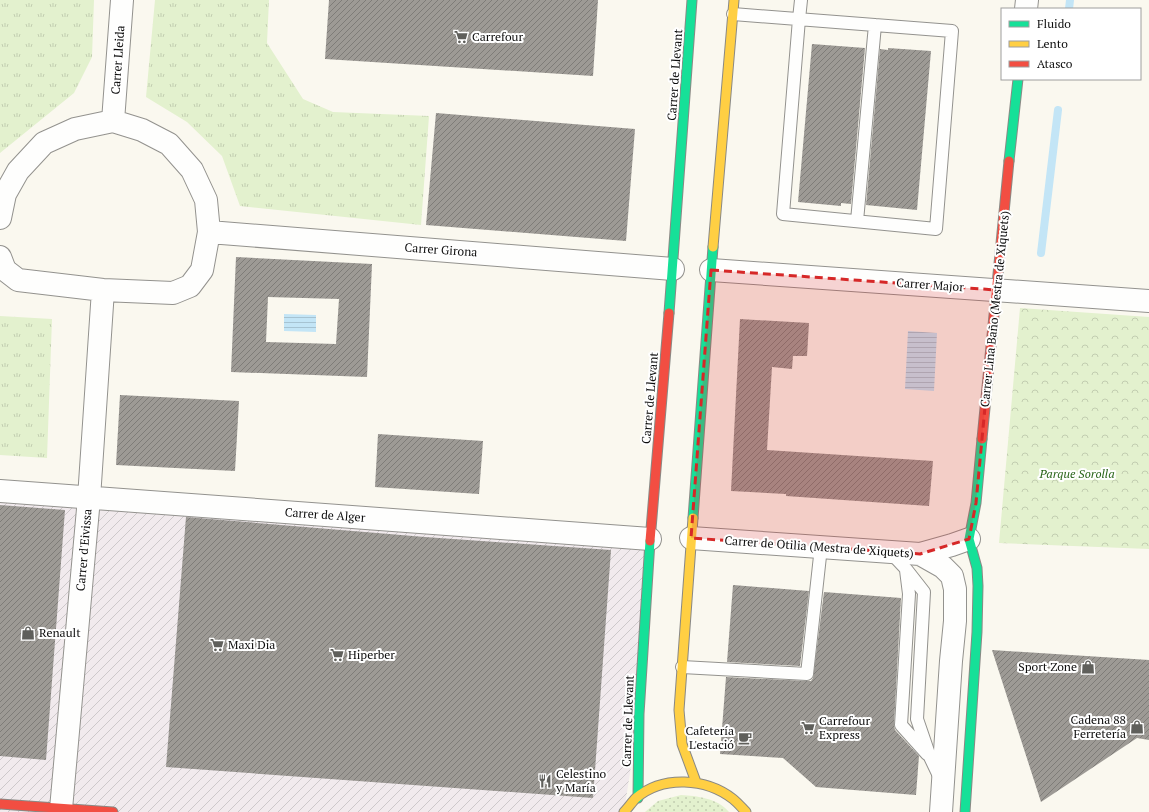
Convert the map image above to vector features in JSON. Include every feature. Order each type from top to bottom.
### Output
[{"type":"main road","name":"Carrer de Llevant","points":[[638,798],[639,714],[650,539],[673,269],[692,0]]},
{"type":"main road","points":[[696,782],[682,744],[679,710],[711,270],[734,0]]},
{"type":"main road","name":"Carrer Lina Baño (Mestra de Xiquets)","points":[[969,539],[976,503],[1018,80]]},
{"type":"main road","points":[[965,812],[977,632],[978,586],[977,568],[969,539]]},
{"type":"main road","points":[[624,812],[638,798],[656,787],[675,782],[696,782],[712,786],[726,793],[739,803],[746,812]]},
{"type":"main road","points":[[0,804],[113,812]]},
{"type":"street","name":"Carrer Lleida","points":[[113,121],[122,0]]},
{"type":"street","points":[[0,218],[5,194],[18,171],[44,143],[75,129],[113,121],[142,130],[168,144],[192,170],[206,200],[209,232],[202,270],[190,286],[173,293],[103,290],[18,280],[5,270],[0,257]]},
{"type":"street","name":"Carrer Girona","points":[[209,232],[673,269]]},
{"type":"street","name":"Carrer Major","points":[[711,270],[1149,301]]},
{"type":"street","name":"Carrer d'Eivissa","points":[[61,809],[89,498],[103,290]]},
{"type":"street","name":"Carrer de Alger","points":[[0,491],[650,539]]},
{"type":"street","name":"Carrer de Otilia (Mestra de Xiquets)","points":[[691,538],[890,552],[913,561],[969,539]]},
{"type":"street","points":[[913,561],[944,567],[952,576],[955,589],[955,621],[950,661],[941,812]]},
{"type":"lane","points":[[733,14],[799,20],[952,31],[936,229],[783,214],[799,20],[801,0]]},
{"type":"lane","points":[[857,222],[875,25]]},
{"type":"lane","points":[[682,667],[807,674],[821,547]]},
{"type":"lane","points":[[913,561],[909,594],[901,725],[930,757]]},
{"type":"lane","points":[[913,561],[924,592],[918,718],[930,757],[942,780]]},
{"type":"highlighted area","points":[[711,270],[996,290],[976,503],[969,539],[920,554],[691,538]]},
{"type":"shaded area","points":[[0,491],[650,539],[639,714],[624,812],[0,812]]},
{"type":"green space","points":[[0,0],[94,0],[92,57],[74,93],[0,153]]},
{"type":"green space","points":[[155,0],[269,0],[267,43],[303,99],[333,112],[429,116],[421,225],[240,206],[222,156],[187,122],[146,97]]},
{"type":"green space","name":"Parque Sorolla","points":[[1020,308],[1149,317],[1149,549],[999,543]]},
{"type":"green space","points":[[0,316],[52,319],[47,458],[0,455]]},
{"type":"green space","points":[[681,795],[700,797],[713,801],[724,807],[729,812],[645,812],[658,801]]},
{"type":"water","points":[[284,314],[316,315],[316,332],[284,331]]},
{"type":"water","points":[[908,331],[937,333],[934,391],[905,389]]},
{"type":"building","name":"Carrefour","points":[[329,0],[598,0],[593,76],[325,59]]},
{"type":"building","points":[[812,44],[865,48],[851,204],[841,203],[841,206],[798,202]]},
{"type":"building","points":[[888,48],[931,51],[917,210],[866,205],[880,49],[888,50]]},
{"type":"building","points":[[436,113],[635,129],[626,241],[426,225]]},
{"type":"building","points":[[236,257],[372,264],[367,377],[231,372]],"holes":[[[268,297],[339,299],[336,344],[266,342]]]},
{"type":"building","points":[[740,319],[809,323],[807,356],[793,356],[792,369],[772,367],[767,450],[933,461],[929,506],[731,491]]},
{"type":"building","points":[[120,395],[239,401],[235,471],[116,465]]},
{"type":"building","points":[[378,434],[483,441],[479,494],[375,487]]},
{"type":"building","name":"Renault","points":[[0,505],[65,510],[46,760],[0,756]]},
{"type":"building","points":[[186,517],[425,537],[611,550],[593,798],[166,767]]},
{"type":"building","points":[[733,585],[809,591],[800,666],[727,662]]},
{"type":"building","points":[[824,592],[901,598],[894,725],[895,730],[919,756],[916,795],[816,787],[783,758],[720,754],[726,677],[807,681],[811,681],[813,678]]},
{"type":"building","points":[[992,650],[1149,660],[1149,740],[1137,738],[1041,802]]},
{"type":"waterway","points":[[1069,8],[1070,0]]},
{"type":"waterway","points":[[1041,253],[1058,110]]},
{"type":"traffic: fast","points":[[669,313],[692,0]]},
{"type":"traffic: fast","points":[[1009,161],[1018,80]]},
{"type":"traffic: fast","points":[[693,518],[713,247]]},
{"type":"traffic: fast","points":[[965,812],[977,632],[978,586],[977,568],[969,539],[976,503],[982,439]]},
{"type":"traffic: fast","points":[[638,798],[639,714],[650,541]]},
{"type":"traffic: slow","points":[[713,247],[734,0]]},
{"type":"traffic: slow","points":[[693,518],[679,710],[682,744],[696,782]]},
{"type":"traffic: slow","points":[[624,812],[636,798],[647,791],[671,783],[684,782],[698,783],[722,792],[733,799],[746,812]]},
{"type":"traffic: jam","points":[[982,439],[1009,161]]},
{"type":"traffic: jam","points":[[650,541],[669,313]]},
{"type":"traffic: jam","points":[[0,804],[113,812]]},
{"type":"place","name":"Carrefour","points":[[461,37]]},
{"type":"place","name":"Renault","points":[[28,633]]},
{"type":"place","name":"Maxi Dia","points":[[217,645]]},
{"type":"place","name":"Hiperber","points":[[337,655]]},
{"type":"place","name":"Sport Zone","points":[[1088,667]]},
{"type":"place","name":"Cadena 88 Ferretería","points":[[1137,727]]},
{"type":"place","name":"Carrefour Express","points":[[808,728]]},
{"type":"place","name":"Cafetería L'estació","points":[[745,738]]},
{"type":"place","name":"Celestino y María","points":[[545,781]]}]
